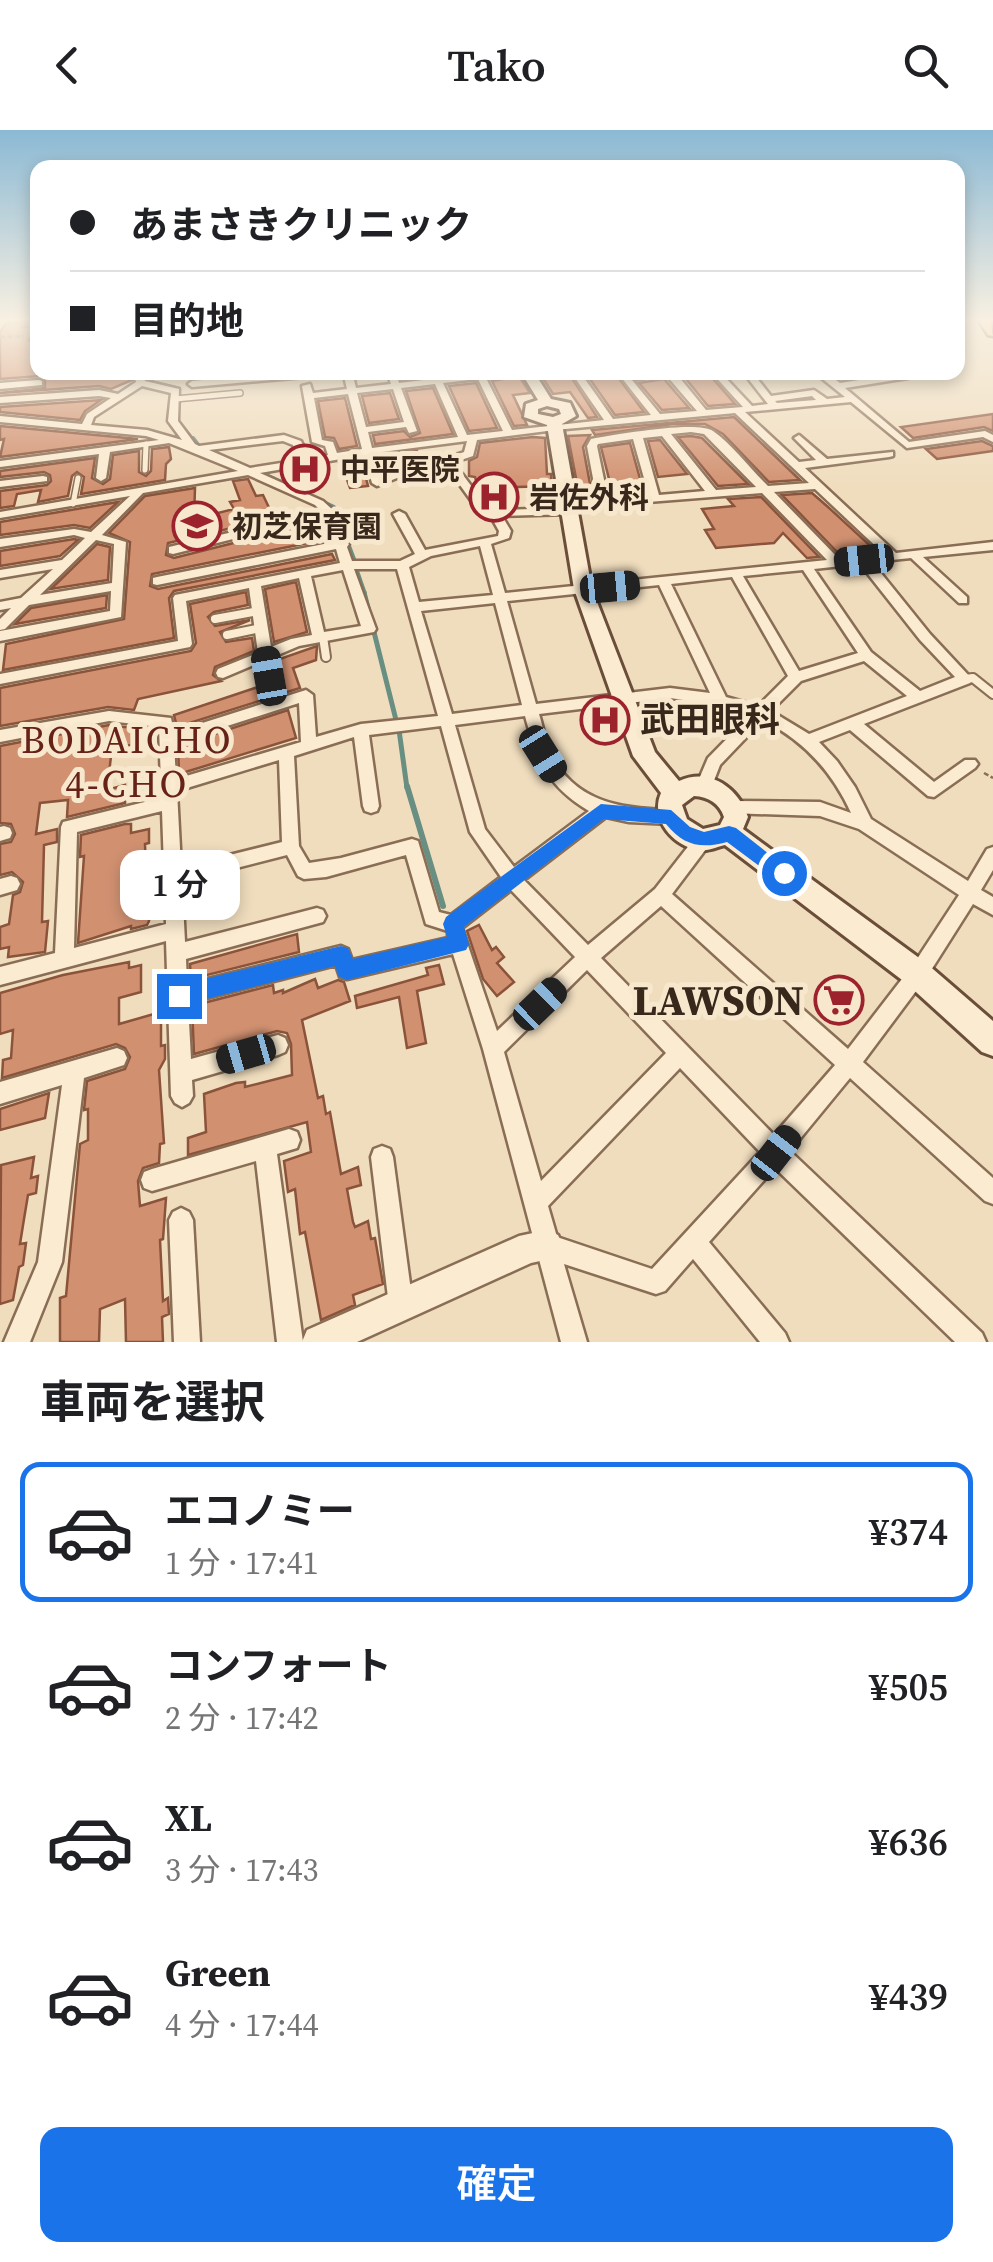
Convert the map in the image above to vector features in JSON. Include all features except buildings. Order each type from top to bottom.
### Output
[{"type":"main road","points":[[532,380],[546,402],[534,405],[529,414],[535,420],[558,418],[583,589],[645,756],[673,805],[683,832],[722,827],[916,973],[993,1041]]},
{"type":"main road","points":[[673,805],[690,786],[720,792],[722,827]]},
{"type":"street","points":[[86,426],[90,416],[118,398],[134,380]]},
{"type":"street","points":[[148,380],[176,395]]},
{"type":"street","points":[[176,395],[195,380]]},
{"type":"street","points":[[192,384],[233,380]]},
{"type":"street","points":[[306,380],[317,442],[329,444],[332,456]]},
{"type":"street","points":[[350,380],[377,482],[441,457],[453,459],[468,454],[468,439],[438,380]]},
{"type":"street","points":[[394,380],[416,444]]},
{"type":"street","points":[[309,396],[423,380]]},
{"type":"street","points":[[483,380],[509,432]]},
{"type":"street","points":[[580,380],[610,421]]},
{"type":"street","points":[[627,380],[658,417]]},
{"type":"street","points":[[676,380],[704,413]]},
{"type":"street","points":[[721,380],[796,466],[894,556]]},
{"type":"street","points":[[753,380],[772,403]]},
{"type":"street","points":[[829,380],[907,445],[985,434],[993,439]]},
{"type":"street","points":[[838,386],[876,380]]},
{"type":"street","points":[[0,386],[39,383]]},
{"type":"street","points":[[0,400],[100,393],[118,398]]},
{"type":"street","points":[[558,418],[590,394]]},
{"type":"street","points":[[176,395],[174,421],[194,447]]},
{"type":"street","points":[[0,515],[139,494],[305,460],[509,432],[558,418],[610,421],[772,403],[854,400]]},
{"type":"street","points":[[0,418],[147,433],[176,441],[319,502],[329,512],[369,629],[321,637],[265,654],[223,673]]},
{"type":"street","points":[[0,484],[42,483],[54,424]]},
{"type":"street","points":[[362,430],[409,424]]},
{"type":"street","points":[[604,503],[595,440],[695,429],[716,436],[838,563]]},
{"type":"street","points":[[663,432],[713,494]]},
{"type":"street","points":[[637,434],[655,499]]},
{"type":"street","points":[[194,447],[284,438],[297,444],[305,460]]},
{"type":"street","points":[[799,438],[824,462]]},
{"type":"street","points":[[0,464],[176,441]]},
{"type":"street","points":[[101,478],[105,450]]},
{"type":"street","points":[[796,466],[889,453]]},
{"type":"street","points":[[0,679],[185,644],[179,598],[348,565],[402,566],[422,556],[503,538],[506,530],[494,513],[474,497],[452,467],[453,459]]},
{"type":"street","points":[[494,513],[816,486]]},
{"type":"street","points":[[0,626],[139,494]]},
{"type":"street","points":[[173,550],[329,512]]},
{"type":"street","points":[[399,514],[422,556]]},
{"type":"street","points":[[0,543],[74,532],[120,542],[116,614],[0,636]]},
{"type":"street","points":[[485,543],[543,754],[561,784],[601,812]]},
{"type":"street","points":[[156,581],[343,544]]},
{"type":"street","points":[[415,607],[991,547]]},
{"type":"street","points":[[913,554],[963,600]]},
{"type":"street","points":[[809,740],[966,679],[925,637],[864,560]]},
{"type":"street","points":[[0,574],[66,564]]},
{"type":"street","points":[[402,566],[478,832],[513,880],[776,1153],[973,1342]]},
{"type":"street","points":[[807,566],[866,656],[918,697]]},
{"type":"street","points":[[304,572],[321,637]]},
{"type":"street","points":[[736,574],[796,677]]},
{"type":"street","points":[[254,583],[265,654]]},
{"type":"street","points":[[664,583],[719,698]]},
{"type":"street","points":[[0,606],[118,586]]},
{"type":"street","points":[[704,786],[714,762],[796,677],[866,656]]},
{"type":"street","points":[[64,958],[69,827],[286,752],[362,730],[670,693],[719,698],[763,711],[809,740],[829,760],[853,795],[864,824]]},
{"type":"street","points":[[166,740],[306,695],[308,745]]},
{"type":"street","points":[[0,736],[109,716],[166,722],[182,1096]]},
{"type":"street","points":[[853,724],[934,791],[970,764]]},
{"type":"street","points":[[362,730],[371,806]]},
{"type":"street","points":[[286,752],[291,846],[304,871],[319,873],[412,846],[432,918],[456,934],[494,1048],[574,1342]]},
{"type":"street","points":[[179,996],[341,955],[347,970],[456,934],[513,880],[601,812],[673,805]]},
{"type":"street","points":[[494,1048],[587,958],[661,895],[722,827],[820,808],[864,824],[993,907]]},
{"type":"street","points":[[171,877],[291,846]]},
{"type":"street","points":[[320,1342],[530,1247],[547,1246],[656,1282],[776,1153],[916,973],[972,892],[993,854]]},
{"type":"street","points":[[661,895],[993,1194]]},
{"type":"street","points":[[176,953],[317,916]]},
{"type":"street","points":[[0,976],[175,930]]},
{"type":"street","points":[[182,1072],[278,1045]]},
{"type":"street","points":[[535,1203],[681,1052]]},
{"type":"street","points":[[0,1093],[117,1058]]},
{"type":"street","points":[[17,1342],[50,1262],[74,1072]]},
{"type":"street","points":[[152,1180],[277,1143],[290,1342]]},
{"type":"street","points":[[382,1157],[401,1306]]},
{"type":"street","points":[[181,1220],[187,1342]]},
{"type":"street","points":[[694,1242],[776,1342]]},
{"type":"lane","points":[[176,395],[240,393]]},
{"type":"lane","points":[[686,415],[695,429]]},
{"type":"lane","points":[[146,444],[146,470]]},
{"type":"lane","points":[[73,504],[78,478]]},
{"type":"lane","points":[[214,620],[258,611]]},
{"type":"lane","points":[[226,635],[261,628]]},
{"type":"lane","points":[[321,637],[326,656]]},
{"type":"lane","points":[[265,654],[269,676]]},
{"type":"lane","points":[[966,679],[973,678],[993,694]]},
{"type":"waterway","points":[[146,380],[179,388]]},
{"type":"waterway","points":[[180,402],[178,420],[195,441]]},
{"type":"waterway","points":[[193,438],[199,446]]},
{"type":"waterway","points":[[211,451],[250,468]]},
{"type":"waterway","points":[[258,471],[334,507],[354,559]]},
{"type":"waterway","points":[[356,568],[365,594]]},
{"type":"waterway","points":[[364,592],[396,720]]},
{"type":"waterway","points":[[399,730],[407,788]]},
{"type":"waterway","points":[[407,786],[443,906]]},
{"type":"place","name":"中平医院","points":[[305,469]]},
{"type":"place","name":"岩佐外科","points":[[494,497]]},
{"type":"place","name":"初芝保育園","points":[[197,526]]},
{"type":"place","name":"武田眼科","points":[[605,720]]},
{"type":"place","name":"LAWSON","points":[[839,1000]]},
{"type":"district","name":"BODAICHO 4-CHO","points":[[127,762]]},
{"type":"route","points":[[179,996],[341,955],[347,970],[459,944],[452,924],[601,812],[671,817],[683,832],[703,840],[722,838],[729,833],[784,873]]}]
